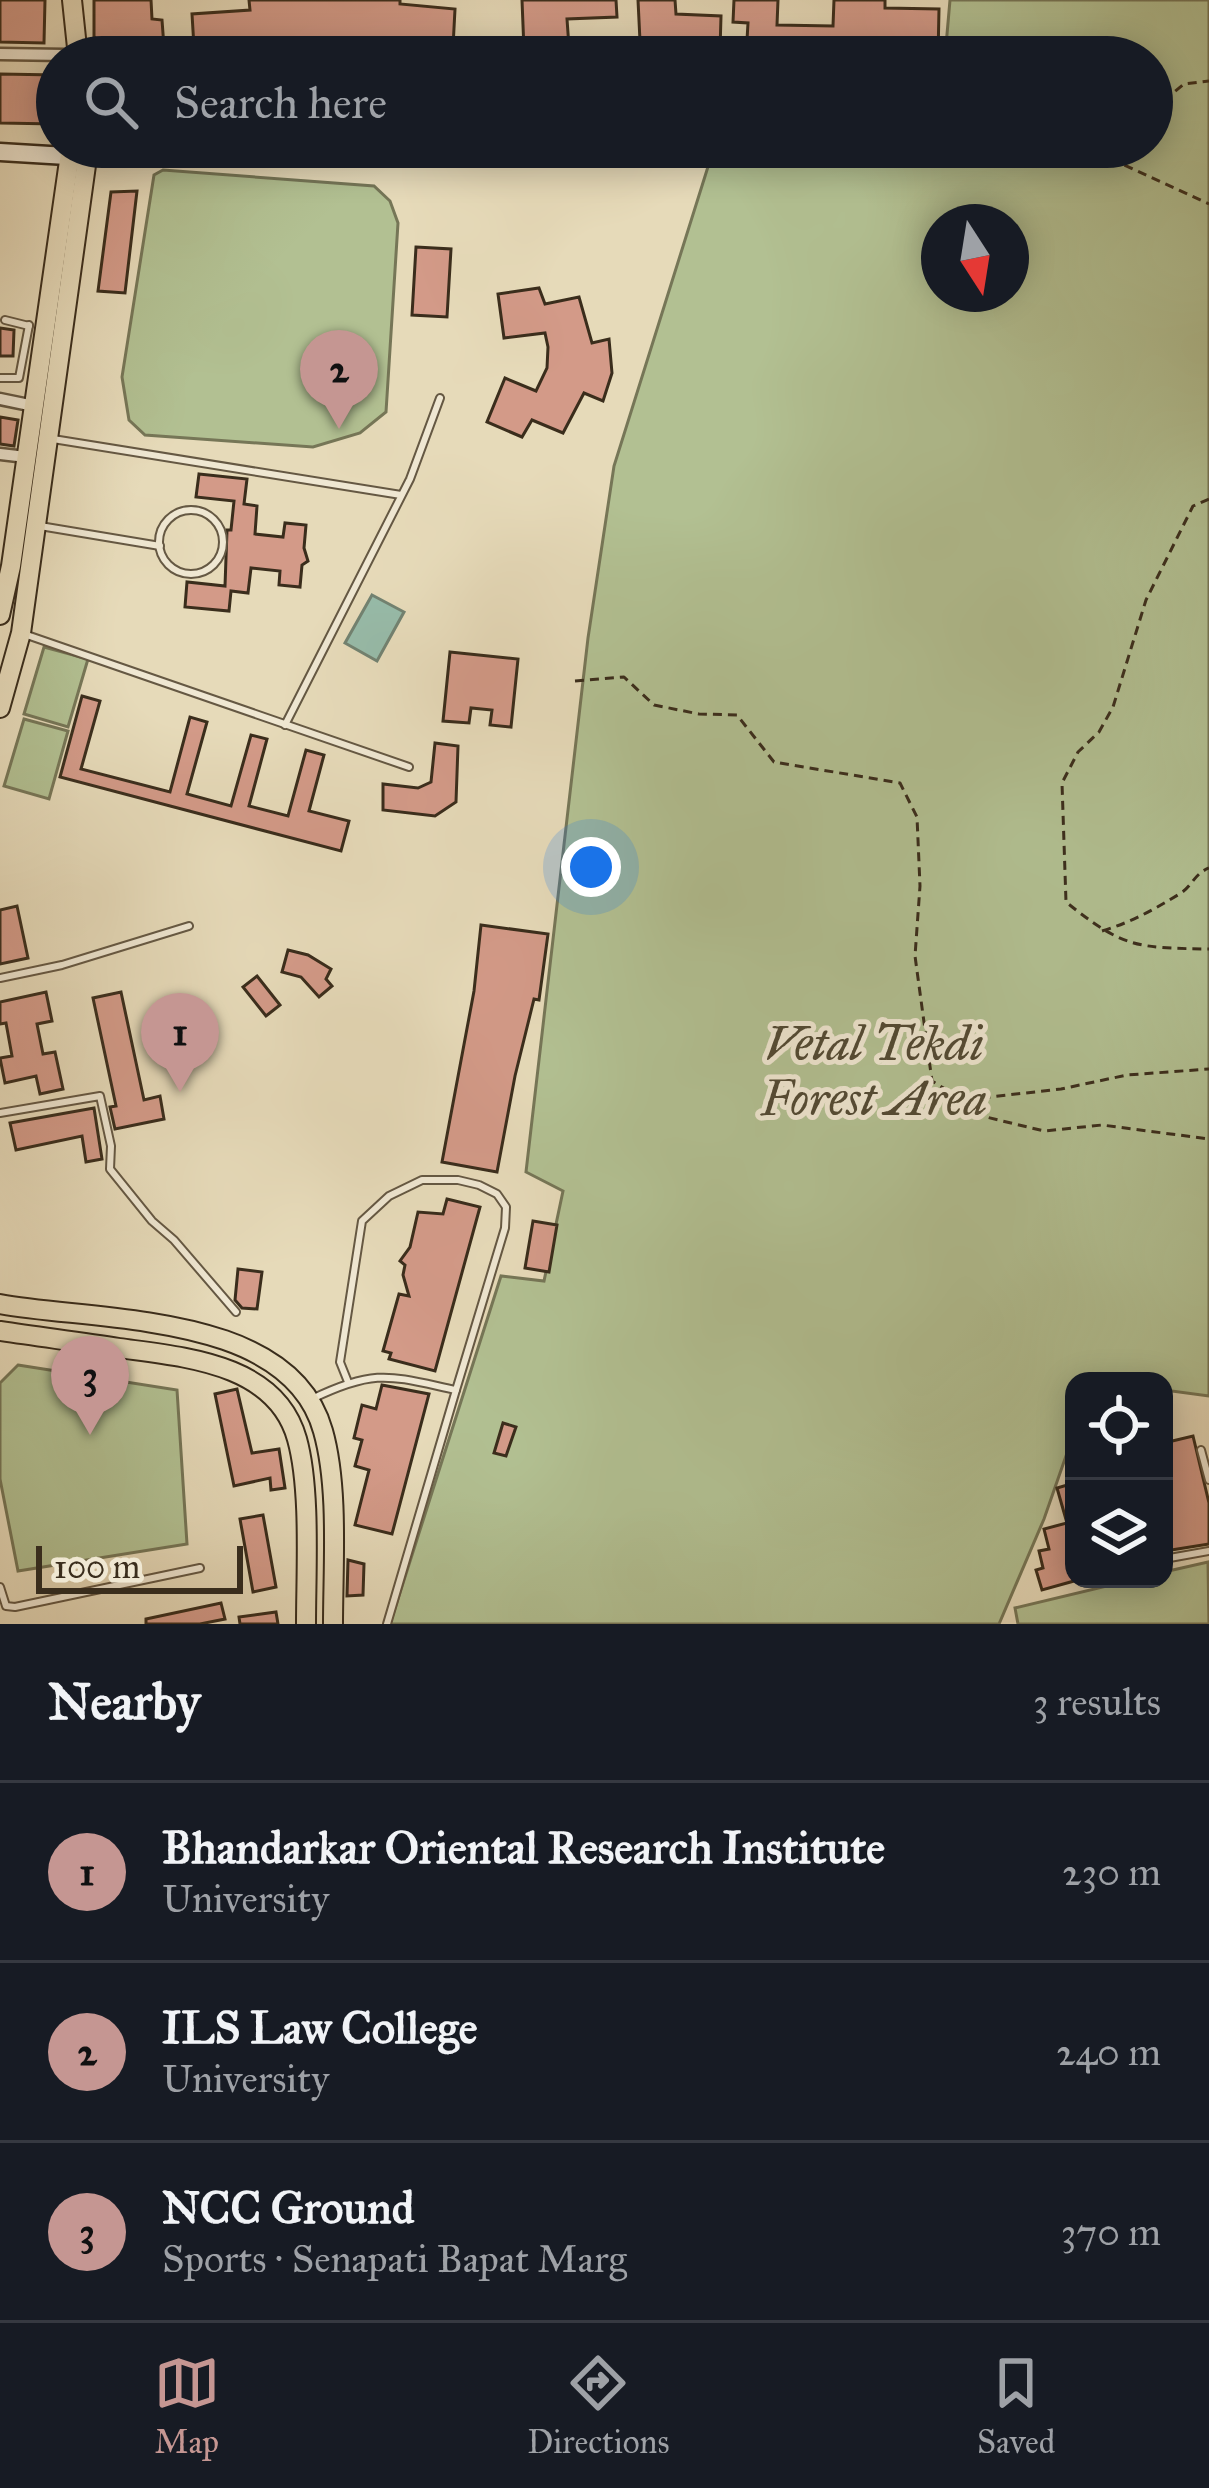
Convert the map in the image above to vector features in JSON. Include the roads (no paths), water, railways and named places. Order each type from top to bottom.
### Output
[{"type":"main road","points":[[72,0],[76,36]]},
{"type":"main road","points":[[0,614],[34,406],[36,327],[74,168]]},
{"type":"main road","points":[[0,708],[21,633],[49,439],[76,168]]},
{"type":"main road","points":[[0,1304],[213,1336],[260,1354],[286,1372],[309,1400],[322,1428],[328,1461],[333,1624]]},
{"type":"main road","points":[[0,1331],[206,1362],[247,1378],[268,1393],[290,1419],[301,1453],[306,1624]]},
{"type":"street","points":[[0,54],[36,55]]},
{"type":"street","points":[[0,152],[36,152]]},
{"type":"street","points":[[0,399],[34,406]]},
{"type":"street","points":[[0,454],[26,457]]},
{"type":"lane","points":[[0,378],[19,377],[36,327],[4,320]]},
{"type":"lane","points":[[285,724],[403,495],[440,398]]},
{"type":"lane","points":[[49,439],[403,495]]},
{"type":"lane","points":[[193,510],[213,519],[223,538],[218,559],[201,572],[179,571],[160,546],[172,516],[193,510]]},
{"type":"lane","points":[[36,525],[160,546]]},
{"type":"lane","points":[[21,633],[409,767]]},
{"type":"lane","points":[[0,978],[62,965],[189,926]]},
{"type":"lane","points":[[0,1113],[100,1096],[111,1146],[110,1169],[236,1312]]},
{"type":"lane","points":[[348,1382],[340,1362],[362,1221],[389,1196],[422,1180],[458,1180],[496,1194],[506,1208],[505,1228],[388,1624]]},
{"type":"lane","points":[[309,1400],[348,1382],[382,1374],[456,1390]]},
{"type":"lane","points":[[1201,1450],[1209,1480]]},
{"type":"lane","points":[[1173,1557],[1209,1551]]},
{"type":"lane","points":[[0,1587],[6,1606],[15,1606],[200,1568]]},
{"type":"place","name":"ILS Law College","points":[[339,429]]},
{"type":"place","name":"Bhandarkar Oriental Research Institute","points":[[180,1092]]},
{"type":"place","name":"NCC Ground","points":[[90,1435]]},
{"type":"park label","name":"Vetal Tekdi Forest Area","points":[[874,1070]]}]
